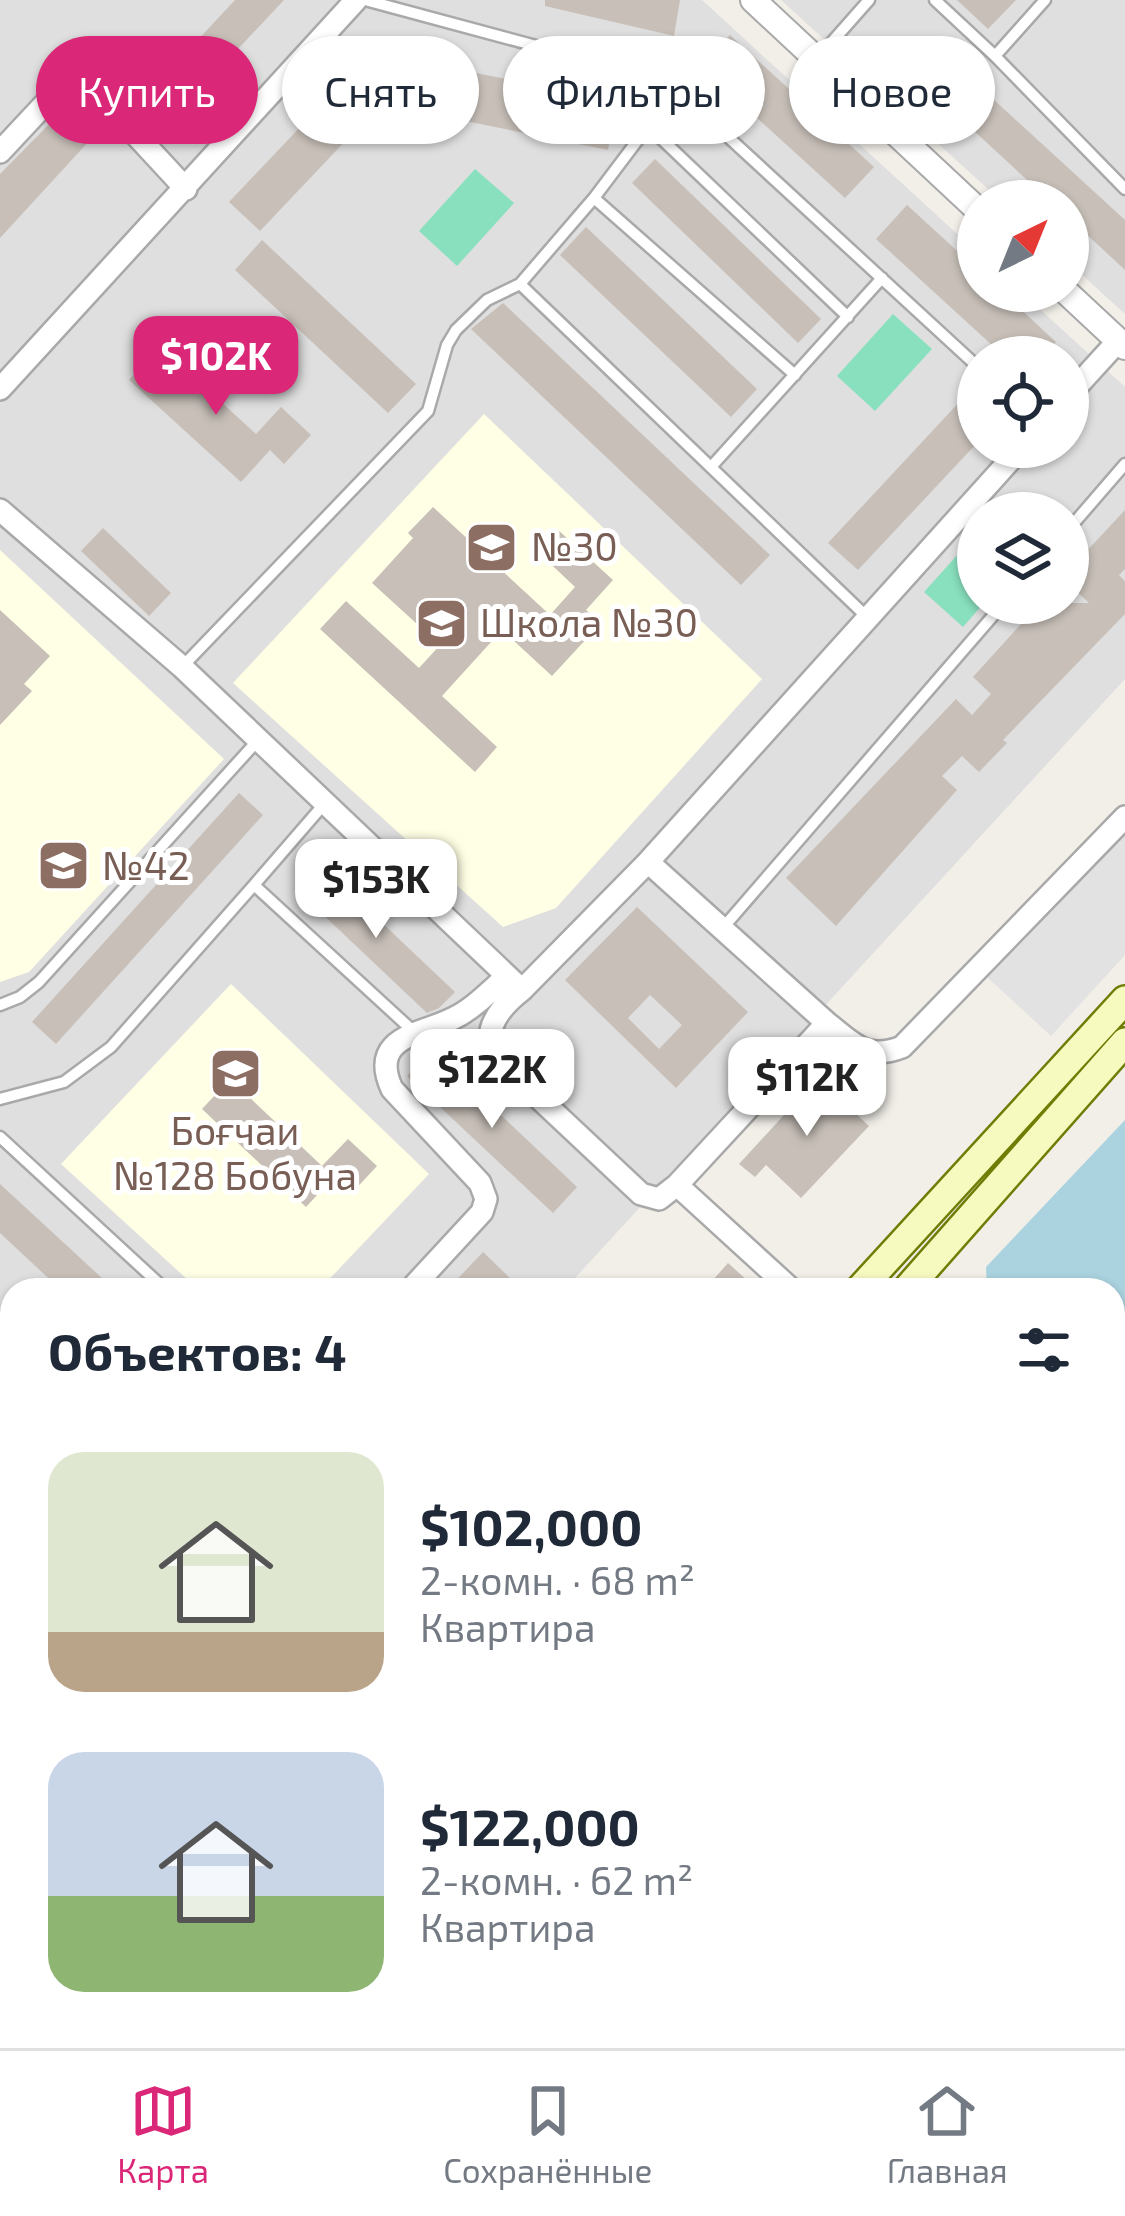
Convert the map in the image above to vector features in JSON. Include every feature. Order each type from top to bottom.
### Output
[{"type":"main road","points":[[870,1278],[1125,1000]]},
{"type":"main road","points":[[917,1278],[1125,1042]]},
{"type":"street","points":[[753,0],[791,36]]},
{"type":"street","points":[[0,389],[186,189],[341,5]]},
{"type":"street","points":[[4,139],[56,92],[74,82],[98,95],[186,189]]},
{"type":"street","points":[[907,144],[957,191]]},
{"type":"street","points":[[1088,312],[1122,344],[1089,376]]},
{"type":"street","points":[[421,1278],[482,1212],[486,1199],[479,1183],[392,1089],[385,1075],[387,1058],[412,1030],[455,1018],[514,983],[648,862],[1003,468]]},
{"type":"street","points":[[0,510],[182,667],[514,983]]},
{"type":"street","points":[[648,862],[827,1023],[870,1054],[886,1054],[902,1047],[1125,817]]},
{"type":"street","points":[[514,983],[491,1026],[488,1042],[494,1056],[641,1194],[659,1199],[827,1023]]},
{"type":"street","points":[[677,1185],[779,1278]]},
{"type":"lane","points":[[365,0],[503,37]]},
{"type":"lane","points":[[837,36],[869,0]]},
{"type":"lane","points":[[935,0],[974,36]]},
{"type":"lane","points":[[1046,0],[995,56],[1125,189]]},
{"type":"lane","points":[[182,667],[428,411],[447,345],[457,330],[487,301],[520,284],[634,144]]},
{"type":"lane","points":[[667,144],[848,316]]},
{"type":"lane","points":[[736,144],[957,348]]},
{"type":"lane","points":[[594,198],[795,375]]},
{"type":"lane","points":[[712,467],[882,278]]},
{"type":"lane","points":[[520,284],[868,618]]},
{"type":"lane","points":[[1089,506],[1125,464]]},
{"type":"lane","points":[[722,928],[986,624]]},
{"type":"lane","points":[[0,1005],[39,982],[260,739]]},
{"type":"lane","points":[[0,1099],[64,1082],[111,1047],[325,803]]},
{"type":"lane","points":[[254,885],[412,1030]]},
{"type":"lane","points":[[0,1137],[153,1278]]},
{"type":"shaded area","points":[[0,0],[702,0],[741,36],[503,36],[503,144],[765,144],[765,58],[789,80],[789,144],[859,144],[957,234],[957,312],[1043,312],[1069,336],[957,336],[957,468],[1089,468],[1089,354],[1125,387],[1125,679],[575,1278],[0,1278]]},
{"type":"shaded area","points":[[781,0],[1125,0],[1125,314],[1089,281],[1089,180],[978,180],[939,144],[995,144],[995,36],[820,36]]},
{"type":"shaded area","name":"№30","points":[[484,414],[762,679],[556,908],[503,927],[233,683]]},
{"type":"shaded area","name":"№42","points":[[0,550],[224,759],[29,972],[0,982]]},
{"type":"shaded area","points":[[1125,827],[1125,955],[1051,1036],[987,977]]},
{"type":"shaded area","name":"Боғчаи №128 Бобуна","points":[[231,984],[429,1174],[330,1278],[186,1278],[61,1164]]},
{"type":"green space","points":[[475,169],[514,203],[457,266],[419,231]]},
{"type":"green space","points":[[893,314],[932,349],[875,411],[837,376]]},
{"type":"green space","points":[[957,555],[957,622],[924,592]]},
{"type":"water","points":[[1125,1120],[1125,1278],[986,1278],[986,1267]]},
{"type":"building","points":[[235,0],[284,0],[250,36],[201,36]]},
{"type":"building","points":[[545,0],[680,0],[674,36],[545,6]]},
{"type":"building","points":[[957,0],[1016,0],[988,29]]},
{"type":"building","points":[[765,67],[789,89],[789,144],[849,144],[874,167],[845,198],[765,125]]},
{"type":"building","points":[[479,74],[503,78],[503,129],[479,124]]},
{"type":"building","points":[[995,101],[1081,180],[1027,180],[988,144],[995,144]]},
{"type":"building","points":[[36,138],[36,144],[86,144],[0,238],[0,174]]},
{"type":"building","points":[[284,144],[342,144],[260,231],[229,202]]},
{"type":"building","points":[[578,144],[609,144],[608,150]]},
{"type":"building","points":[[655,159],[821,319],[798,343],[632,183]]},
{"type":"building","points":[[1089,187],[1125,220],[1125,270],[1089,237]]},
{"type":"building","points":[[907,205],[957,251],[957,312],[1024,312],[1050,336],[982,336],[876,239]]},
{"type":"building","points":[[586,227],[757,389],[731,417],[560,255]]},
{"type":"building","points":[[262,240],[416,384],[388,413],[235,270]]},
{"type":"building","points":[[503,303],[770,555],[741,585],[471,329]]},
{"type":"building","points":[[160,346],[256,434],[281,407],[311,435],[284,464],[270,450],[241,482],[129,380]]},
{"type":"building","points":[[957,405],[957,464],[858,570],[828,543]]},
{"type":"building","points":[[433,507],[550,615],[575,587],[537,551],[557,529],[613,580],[586,610],[601,623],[552,676],[502,630],[442,696],[497,747],[475,772],[320,629],[346,601],[419,668],[440,645],[372,583],[413,538],[408,533]]},
{"type":"building","points":[[1125,510],[1125,569],[1119,575],[1125,581],[1125,614],[1003,740],[1007,743],[979,772],[962,756],[942,776],[957,790],[836,926],[786,878],[956,699],[972,715],[991,694],[973,677],[1021,624],[1089,624],[1089,549]]},
{"type":"building","points":[[103,528],[171,593],[149,616],[81,551]]},
{"type":"building","points":[[0,610],[50,656],[24,684],[32,691],[0,725]]},
{"type":"building","points":[[239,793],[263,815],[56,1044],[32,1022]]},
{"type":"building","points":[[322,866],[455,992],[439,1008],[427,1013],[298,891]]},
{"type":"building","points":[[637,907],[748,1012],[676,1088],[565,980]],"holes":[[[650,995],[682,1025],[659,1049],[628,1018]]]},
{"type":"building","points":[[432,1050],[577,1187],[553,1213],[407,1076]]},
{"type":"building","points":[[818,1078],[869,1126],[801,1198],[766,1165],[755,1177],[739,1164]]},
{"type":"building","points":[[230,1079],[322,1166],[348,1139],[377,1166],[350,1195],[332,1179],[306,1207],[202,1109]]},
{"type":"building","points":[[0,1184],[102,1278],[48,1278],[0,1233]]},
{"type":"building","points":[[483,1252],[510,1278],[458,1278]]},
{"type":"building","points":[[728,1263],[745,1278],[715,1278]]},
{"type":"place","name":"№30","points":[[492,547]]},
{"type":"place","name":"Школа №30","points":[[441,623]]},
{"type":"place","name":"№42","points":[[63,866]]},
{"type":"place","name":"Боғчаи №128 Бобуна","points":[[235,1074]]}]
